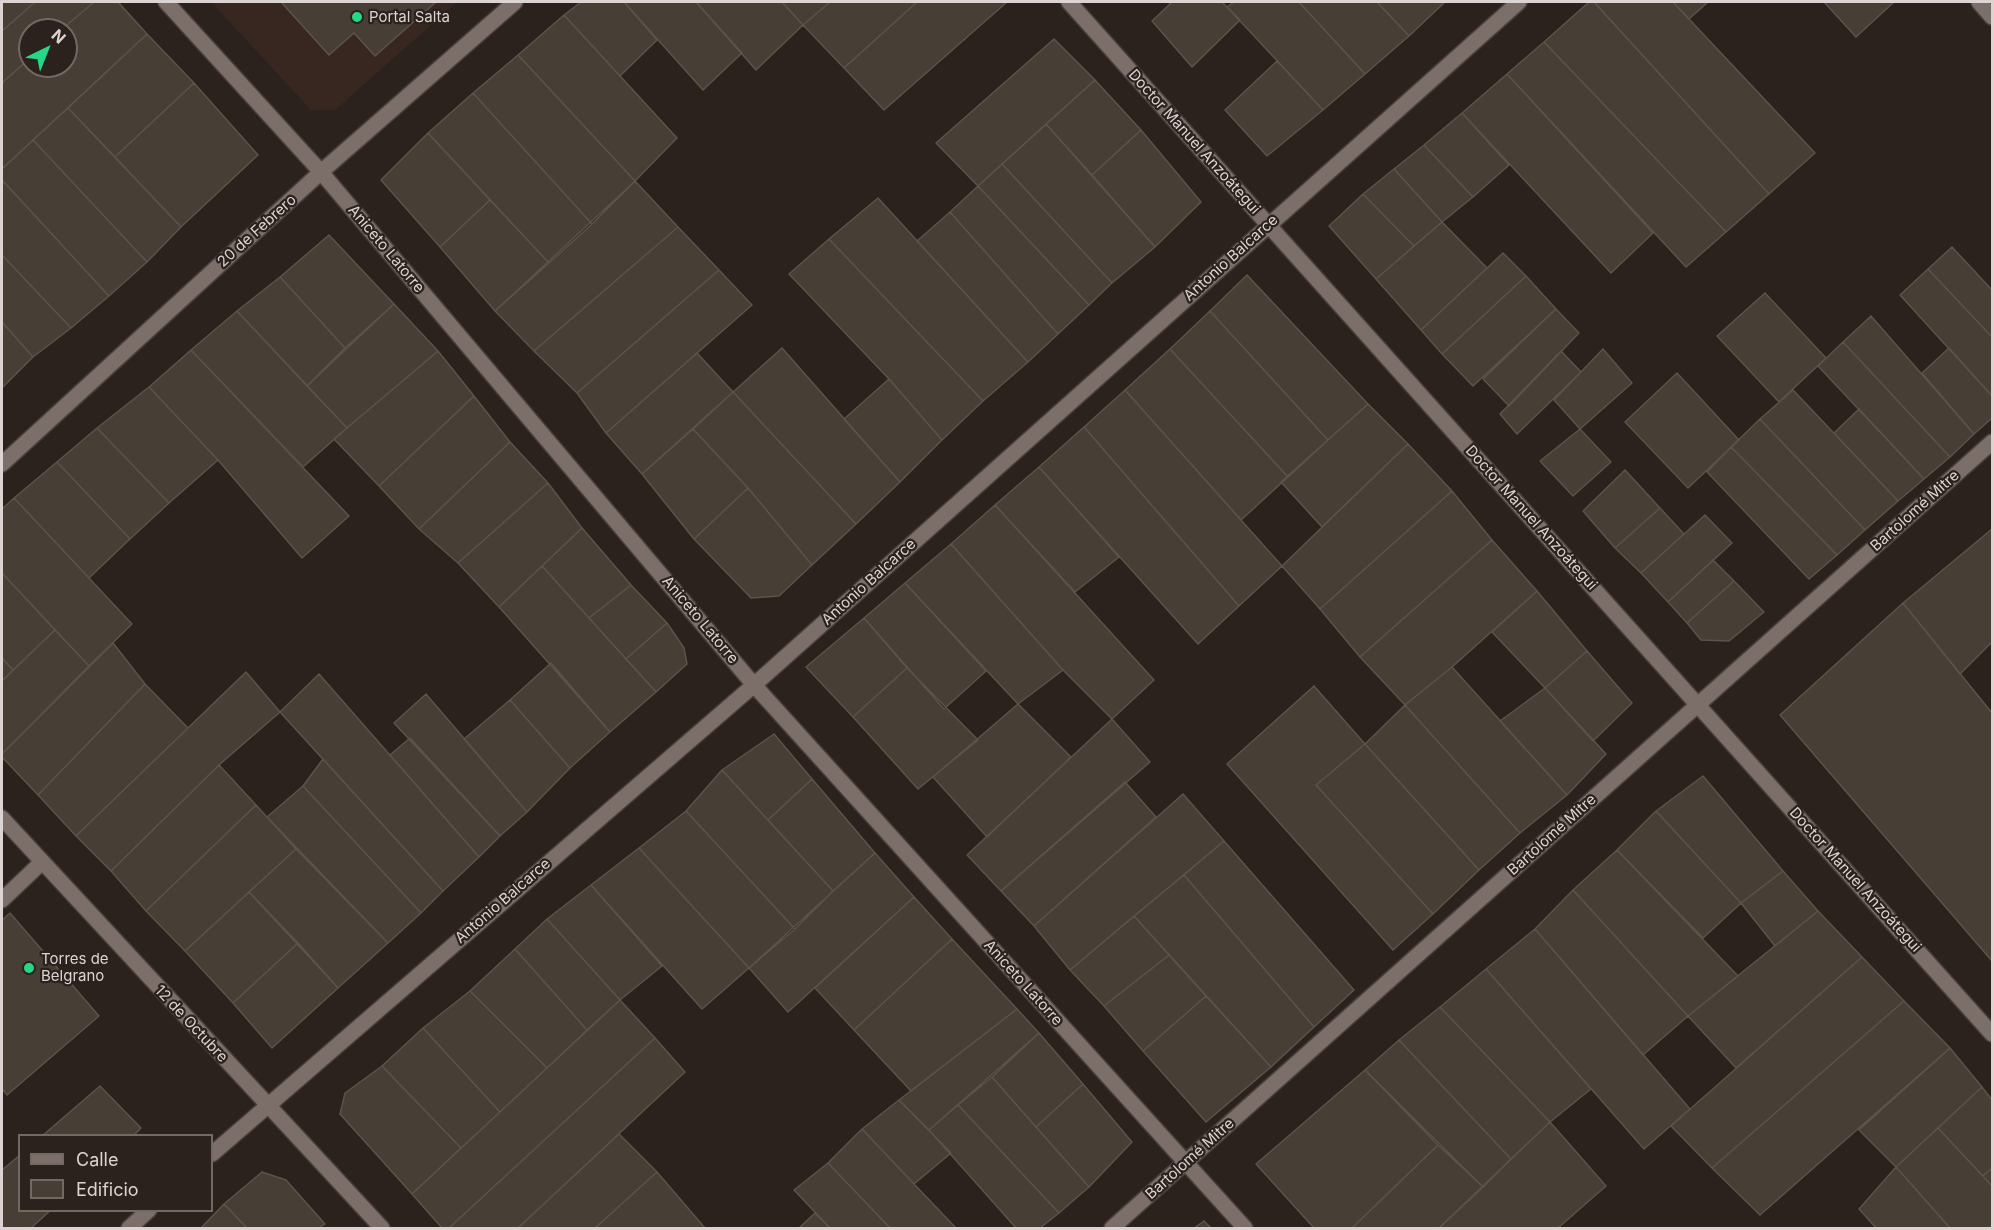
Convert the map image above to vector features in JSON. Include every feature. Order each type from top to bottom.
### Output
[{"type":"street","name":"Aniceto Latorre","points":[[166,2],[321,172],[754,685],[1245,1228]]},
{"type":"street","name":"20 de Febrero","points":[[2,464],[321,172],[515,2]]},
{"type":"street","name":"Doctor Manuel Anzoátegui","points":[[1070,2],[1992,1034]]},
{"type":"street","name":"Antonio Balcarce","points":[[213,1153],[754,685],[1519,2]]},
{"type":"street","points":[[1979,2],[1992,16]]},
{"type":"street","name":"Bartolomé Mitre","points":[[1112,1228],[1992,442]]},
{"type":"street","name":"12 de Octubre","points":[[2,818],[382,1228]]},
{"type":"street","points":[[2,900],[42,862]]},
{"type":"street","points":[[129,1228],[147,1212]]},
{"type":"shaded area","points":[[211,2],[457,2],[335,110],[311,110]]},
{"type":"building","points":[[2,2],[35,2],[2,31]]},
{"type":"building","points":[[35,2],[94,2],[75,18],[18,18],[18,69],[2,83],[2,31]]},
{"type":"building","points":[[94,2],[118,2],[147,34],[2,169],[2,83],[18,69],[18,78],[78,78],[78,18],[75,18]]},
{"type":"building","name":"Portal Salta","points":[[281,2],[436,2],[375,56],[354,33],[329,55]]},
{"type":"building","points":[[581,2],[624,2],[657,40],[620,76],[564,15]]},
{"type":"building","points":[[624,2],[696,2],[742,53],[703,90]]},
{"type":"building","points":[[696,2],[782,2],[803,25],[756,70]]},
{"type":"building","points":[[782,2],[830,2],[803,25]]},
{"type":"building","points":[[830,2],[917,2],[844,68],[803,25]]},
{"type":"building","points":[[917,2],[1007,2],[884,110],[844,68]]},
{"type":"building","points":[[1172,2],[1222,2],[1240,20],[1192,67],[1152,21]]},
{"type":"building","points":[[1234,2],[1299,2],[1365,74],[1323,110],[1227,7]]},
{"type":"building","points":[[1299,2],[1377,2],[1409,36],[1365,74]]},
{"type":"building","points":[[1377,2],[1445,2],[1409,36]]},
{"type":"building","points":[[1589,2],[1594,2],[1769,194],[1726,232],[1544,42]]},
{"type":"building","points":[[1594,2],[1673,2],[1815,153],[1769,194]]},
{"type":"building","points":[[1673,2],[1708,2],[1689,19]]},
{"type":"building","points":[[1824,2],[1894,2],[1856,37]]},
{"type":"building","points":[[564,15],[677,138],[635,181],[518,55]]},
{"type":"building","points":[[147,34],[194,83],[115,157],[68,108]]},
{"type":"building","points":[[1054,39],[1095,80],[978,186],[936,143]]},
{"type":"building","points":[[1544,42],[1726,232],[1686,267],[1507,74]]},
{"type":"building","points":[[518,55],[635,181],[592,224],[473,93]]},
{"type":"building","points":[[1277,61],[1323,110],[1267,156],[1225,110]]},
{"type":"building","points":[[1507,74],[1653,233],[1611,273],[1462,113]]},
{"type":"building","points":[[1095,80],[1141,130],[1092,175],[1046,124]]},
{"type":"building","points":[[194,83],[258,155],[181,227],[115,157]]},
{"type":"building","points":[[473,93],[592,224],[549,263],[428,133]]},
{"type":"building","points":[[68,108],[181,227],[147,262],[33,140]]},
{"type":"building","points":[[1462,113],[1509,165],[1473,197],[1424,145]]},
{"type":"building","points":[[1046,124],[1155,247],[1112,283],[1002,164]]},
{"type":"building","points":[[1141,130],[1201,202],[1155,247],[1092,175]]},
{"type":"building","points":[[428,133],[490,200],[440,247],[381,180]]},
{"type":"building","points":[[33,140],[147,262],[109,296],[2,180],[2,169]]},
{"type":"building","points":[[1424,145],[1473,197],[1442,222],[1394,169]]},
{"type":"building","points":[[1002,164],[1112,283],[1089,305],[978,186]]},
{"type":"building","points":[[1394,169],[1442,222],[1414,246],[1363,194]]},
{"type":"building","points":[[2,180],[109,296],[71,328],[2,255]]},
{"type":"building","points":[[635,181],[678,227],[534,351],[495,311]]},
{"type":"building","points":[[978,186],[1089,305],[1058,334],[950,212]]},
{"type":"building","points":[[1363,194],[1414,246],[1376,279],[1329,226]]},
{"type":"building","points":[[878,198],[1028,362],[983,401],[829,239]]},
{"type":"building","points":[[490,200],[549,263],[495,311],[440,247]]},
{"type":"building","points":[[950,212],[1058,334],[1028,362],[917,241]]},
{"type":"building","points":[[1442,222],[1487,268],[1421,330],[1376,279]]},
{"type":"building","points":[[678,227],[719,270],[577,393],[534,351]]},
{"type":"building","points":[[329,235],[394,304],[345,348],[280,277]]},
{"type":"building","points":[[829,239],[983,401],[942,440],[889,379],[789,274]]},
{"type":"building","points":[[1952,247],[1992,290],[1992,337],[1928,269]]},
{"type":"building","points":[[1503,253],[1526,276],[1442,354],[1421,330]]},
{"type":"building","points":[[2,255],[71,328],[33,357],[2,322]]},
{"type":"building","points":[[1928,269],[1992,337],[1992,396],[1900,295]]},
{"type":"building","points":[[719,270],[752,305],[606,433],[577,393]]},
{"type":"building","points":[[1247,275],[1368,404],[1328,440],[1210,311]]},
{"type":"building","points":[[1526,276],[1556,309],[1473,386],[1442,354]]},
{"type":"building","points":[[280,277],[345,348],[307,386],[237,311]]},
{"type":"building","points":[[1765,293],[1826,358],[1779,402],[1717,336]]},
{"type":"building","points":[[394,304],[438,351],[347,428],[307,386]]},
{"type":"building","points":[[1556,309],[1579,333],[1509,406],[1483,379]]},
{"type":"building","points":[[237,311],[347,428],[303,467],[191,350]]},
{"type":"building","points":[[1210,311],[1328,440],[1288,477],[1170,349]]},
{"type":"building","points":[[1871,316],[1974,434],[1950,457],[1843,342]]},
{"type":"building","points":[[2,322],[33,357],[2,388]]},
{"type":"building","points":[[1843,342],[1950,457],[1924,479],[1818,366]]},
{"type":"building","points":[[782,348],[900,482],[856,524],[733,392]]},
{"type":"building","points":[[1949,348],[1992,396],[1992,418],[1974,434],[1922,373]]},
{"type":"building","points":[[1170,349],[1288,477],[1241,520],[1125,390]]},
{"type":"building","points":[[1603,349],[1632,383],[1580,429],[1554,400]]},
{"type":"building","points":[[191,350],[349,516],[302,558],[218,460],[149,387]]},
{"type":"building","points":[[438,351],[474,396],[379,486],[334,439]]},
{"type":"building","points":[[1561,351],[1581,372],[1517,434],[1500,414]]},
{"type":"building","points":[[697,353],[733,392],[642,474],[606,433]]},
{"type":"building","points":[[1677,373],[1739,440],[1688,488],[1625,422]]},
{"type":"building","points":[[889,379],[942,440],[900,482],[844,419]]},
{"type":"building","points":[[149,387],[218,460],[169,503],[97,428]]},
{"type":"building","points":[[1125,390],[1282,566],[1239,606],[1084,427]]},
{"type":"building","points":[[1793,390],[1898,501],[1865,530],[1760,419]]},
{"type":"building","points":[[733,392],[856,524],[812,565],[748,488],[693,429]]},
{"type":"building","points":[[474,396],[510,442],[419,529],[379,486]]},
{"type":"building","points":[[1368,404],[1408,444],[1322,527],[1281,482]]},
{"type":"building","points":[[1859,409],[1924,479],[1898,501],[1834,433]]},
{"type":"building","points":[[1760,419],[1865,530],[1837,555],[1731,447]]},
{"type":"building","points":[[1084,427],[1239,606],[1198,644],[1039,467]]},
{"type":"building","points":[[97,428],[169,503],[130,539],[57,462]]},
{"type":"building","points":[[693,429],[748,488],[694,539],[642,474]]},
{"type":"building","points":[[1580,429],[1611,462],[1573,496],[1540,461]]},
{"type":"building","points":[[510,442],[548,483],[458,563],[419,529]]},
{"type":"building","points":[[1408,444],[1452,491],[1320,609],[1282,566]]},
{"type":"building","points":[[1731,447],[1837,555],[1809,579],[1707,472]]},
{"type":"building","points":[[57,462],[130,539],[89,578],[14,498]]},
{"type":"building","points":[[1039,467],[1119,557],[1075,592],[995,505]]},
{"type":"building","points":[[1625,470],[1660,508],[1615,548],[1583,511]]},
{"type":"building","points":[[548,483],[582,528],[499,607],[458,563]]},
{"type":"building","points":[[748,488],[812,565],[779,596],[751,598],[694,539]]},
{"type":"building","points":[[1452,491],[1492,540],[1360,657],[1320,609]]},
{"type":"building","points":[[14,498],[132,624],[89,666],[2,573],[2,509]]},
{"type":"building","points":[[995,505],[1154,680],[1112,719],[1063,670],[951,544]]},
{"type":"building","points":[[1660,508],[1684,534],[1641,573],[1615,548]]},
{"type":"building","points":[[1705,515],[1732,543],[1668,602],[1641,573]]},
{"type":"building","points":[[582,528],[631,585],[589,618],[542,566]]},
{"type":"building","points":[[1992,529],[1992,642],[1960,674],[1903,603]]},
{"type":"building","points":[[1492,540],[1537,591],[1452,667],[1405,705],[1360,657]]},
{"type":"building","points":[[951,544],[1063,670],[1018,704],[905,583]]},
{"type":"building","points":[[1713,560],[1734,581],[1687,623],[1668,602]]},
{"type":"building","points":[[542,566],[656,692],[610,732],[499,607]]},
{"type":"building","points":[[2,573],[55,630],[13,670],[2,658]]},
{"type":"building","points":[[1734,581],[1764,612],[1729,641],[1701,640],[1687,623]]},
{"type":"building","points":[[905,583],[986,671],[944,709],[864,618]]},
{"type":"building","points":[[631,585],[667,623],[626,659],[589,618]]},
{"type":"building","points":[[1537,591],[1587,651],[1545,688],[1492,632]]},
{"type":"building","points":[[1903,603],[1992,713],[1992,961],[1780,715]]},
{"type":"building","points":[[864,618],[907,668],[853,717],[806,667]]},
{"type":"building","points":[[667,623],[684,648],[687,664],[656,692],[626,659]]},
{"type":"building","points":[[55,630],[89,666],[2,754],[2,681]]},
{"type":"building","points":[[113,643],[145,684],[38,795],[2,757],[2,754]]},
{"type":"building","points":[[1587,651],[1632,703],[1593,741],[1545,688]]},
{"type":"building","points":[[2,658],[13,670],[2,681]]},
{"type":"building","points":[[551,663],[610,732],[570,768],[510,700]]},
{"type":"building","points":[[1452,667],[1567,795],[1520,833],[1405,705]]},
{"type":"building","points":[[907,668],[978,740],[918,789],[853,717]]},
{"type":"building","points":[[246,672],[280,712],[219,765],[111,871],[76,836]]},
{"type":"building","points":[[319,674],[479,857],[443,891],[280,712]]},
{"type":"building","points":[[145,684],[188,728],[76,836],[38,795]]},
{"type":"building","points":[[1314,686],[1365,744],[1316,785],[1433,914],[1393,950],[1227,764]]},
{"type":"building","points":[[1545,688],[1606,754],[1567,795],[1500,721]]},
{"type":"building","points":[[426,694],[527,812],[500,836],[394,723]]},
{"type":"building","points":[[510,700],[570,768],[527,812],[464,739]]},
{"type":"building","points":[[1018,704],[1071,757],[987,837],[933,777]]},
{"type":"building","points":[[1405,705],[1520,833],[1479,870],[1365,744]]},
{"type":"building","points":[[1112,719],[1150,762],[1001,891],[967,855]]},
{"type":"building","points":[[774,734],[812,779],[768,820],[722,770]]},
{"type":"building","points":[[410,738],[500,836],[479,857],[390,755]]},
{"type":"building","points":[[1365,744],[1479,870],[1433,914],[1316,785]]},
{"type":"building","points":[[323,759],[443,891],[421,913],[303,786]]},
{"type":"building","points":[[219,765],[256,805],[146,911],[111,871]]},
{"type":"building","points":[[722,770],[833,891],[795,929],[686,811]]},
{"type":"building","points":[[1703,776],[1783,871],[1741,903],[1656,811]]},
{"type":"building","points":[[812,779],[875,853],[833,891],[768,820]]},
{"type":"building","points":[[1125,782],[1156,817],[1034,926],[1001,891]]},
{"type":"building","points":[[303,786],[421,913],[388,943],[267,817]]},
{"type":"building","points":[[1183,794],[1224,841],[1070,970],[1034,926]]},
{"type":"building","points":[[256,805],[296,849],[185,951],[146,911]]},
{"type":"building","points":[[686,811],[795,929],[749,968],[639,848]]},
{"type":"building","points":[[1656,811],[1741,903],[1703,938],[1617,850]]},
{"type":"building","points":[[1224,841],[1354,990],[1314,1027],[1184,875]]},
{"type":"building","points":[[639,848],[749,968],[702,1009],[591,885]]},
{"type":"building","points":[[296,849],[388,943],[338,988],[249,892]]},
{"type":"building","points":[[1617,850],[1738,976],[1688,1016],[1573,890]]},
{"type":"building","points":[[875,853],[914,897],[788,1012],[749,968]]},
{"type":"building","points":[[1783,871],[1818,911],[1775,946],[1741,903]]},
{"type":"building","points":[[1184,875],[1314,1027],[1271,1067],[1134,916]]},
{"type":"building","points":[[591,885],[662,966],[620,1000],[547,919]]},
{"type":"building","points":[[1573,890],[1688,1016],[1643,1055],[1535,929]]},
{"type":"building","points":[[249,892],[298,943],[233,1003],[185,951]]},
{"type":"building","points":[[914,897],[952,939],[854,1030],[815,988]]},
{"type":"building","points":[[1818,911],[1862,957],[1736,1068],[1688,1016]]},
{"type":"building","name":"Torres de Belgrano","points":[[10,913],[99,1016],[7,1095],[2,1088],[2,920]]},
{"type":"building","points":[[1134,916],[1169,955],[1104,1006],[1070,970]]},
{"type":"building","points":[[547,919],[620,1000],[587,1030],[515,949]]},
{"type":"building","points":[[1535,929],[1690,1109],[1644,1149],[1486,969]]},
{"type":"building","points":[[952,939],[1017,1009],[911,1091],[854,1030]]},
{"type":"building","points":[[298,943],[338,988],[272,1048],[233,1003]]},
{"type":"building","points":[[515,949],[587,1030],[547,1068],[470,991]]},
{"type":"building","points":[[1169,955],[1206,996],[1143,1051],[1104,1006]]},
{"type":"building","points":[[1862,957],[1904,1001],[1712,1168],[1671,1126]]},
{"type":"building","points":[[1486,969],[1591,1089],[1550,1122],[1440,1007]]},
{"type":"building","points":[[470,991],[547,1068],[500,1112],[423,1028]]},
{"type":"building","points":[[1206,996],[1271,1067],[1206,1122],[1143,1051]]},
{"type":"building","points":[[620,1000],[655,1038],[449,1228],[442,1228],[412,1194]]},
{"type":"building","points":[[1904,1001],[1950,1048],[1760,1215],[1712,1168]]},
{"type":"building","points":[[1440,1007],[1550,1122],[1511,1159],[1399,1040]]},
{"type":"building","points":[[1017,1009],[1039,1033],[929,1130],[899,1100]]},
{"type":"building","points":[[423,1028],[500,1112],[461,1148],[382,1066]]},
{"type":"building","points":[[1039,1033],[1083,1084],[1036,1127],[992,1077]]},
{"type":"building","points":[[655,1038],[685,1072],[518,1228],[449,1228]]},
{"type":"building","points":[[1399,1040],[1511,1159],[1483,1187],[1365,1070]]},
{"type":"building","points":[[1950,1048],[1982,1087],[1896,1167],[1859,1130]]},
{"type":"building","points":[[382,1066],[461,1148],[412,1194],[340,1114],[345,1093]]},
{"type":"building","points":[[1365,1070],[1438,1145],[1352,1228],[1314,1228],[1256,1164]]},
{"type":"building","points":[[992,1077],[1089,1187],[1059,1213],[958,1105]]},
{"type":"building","points":[[1083,1084],[1132,1142],[1089,1187],[1036,1127]]},
{"type":"building","points":[[100,1086],[141,1128],[135,1134],[44,1134]]},
{"type":"building","points":[[1982,1087],[1992,1100],[1992,1168],[1983,1176],[1938,1128]]},
{"type":"building","points":[[899,1100],[951,1153],[914,1184],[862,1129]]},
{"type":"building","points":[[958,1105],[1059,1213],[1040,1228],[1016,1228],[929,1130]]},
{"type":"building","points":[[1550,1122],[1606,1186],[1558,1228],[1439,1228]]},
{"type":"building","points":[[1938,1128],[1992,1186],[1992,1228],[1950,1228],[1896,1167]]},
{"type":"building","points":[[862,1129],[956,1228],[890,1228],[828,1163]]},
{"type":"building","points":[[619,1134],[657,1172],[595,1228],[518,1228]]},
{"type":"building","points":[[1438,1145],[1483,1187],[1439,1228],[1352,1228]]},
{"type":"building","points":[[18,1157],[18,1212],[49,1212],[31,1228],[2,1228],[2,1170]]},
{"type":"building","points":[[828,1163],[890,1228],[830,1228],[794,1190]]},
{"type":"building","points":[[1896,1167],[1950,1228],[1876,1228],[1859,1209]]},
{"type":"building","points":[[1992,1168],[1992,1186],[1983,1176]]},
{"type":"building","points":[[262,1172],[286,1180],[325,1224],[319,1228],[247,1228],[224,1204]]},
{"type":"building","points":[[657,1172],[705,1228],[595,1228]]},
{"type":"building","points":[[224,1204],[247,1228],[201,1228]]},
{"type":"building","points":[[815,1213],[830,1228],[799,1228]]},
{"type":"building","points":[[1204,1221],[1211,1228],[1194,1228]]},
{"type":"place","name":"Portal Salta","points":[[357,17]]},
{"type":"place","name":"Torres de Belgrano","points":[[29,968]]}]
